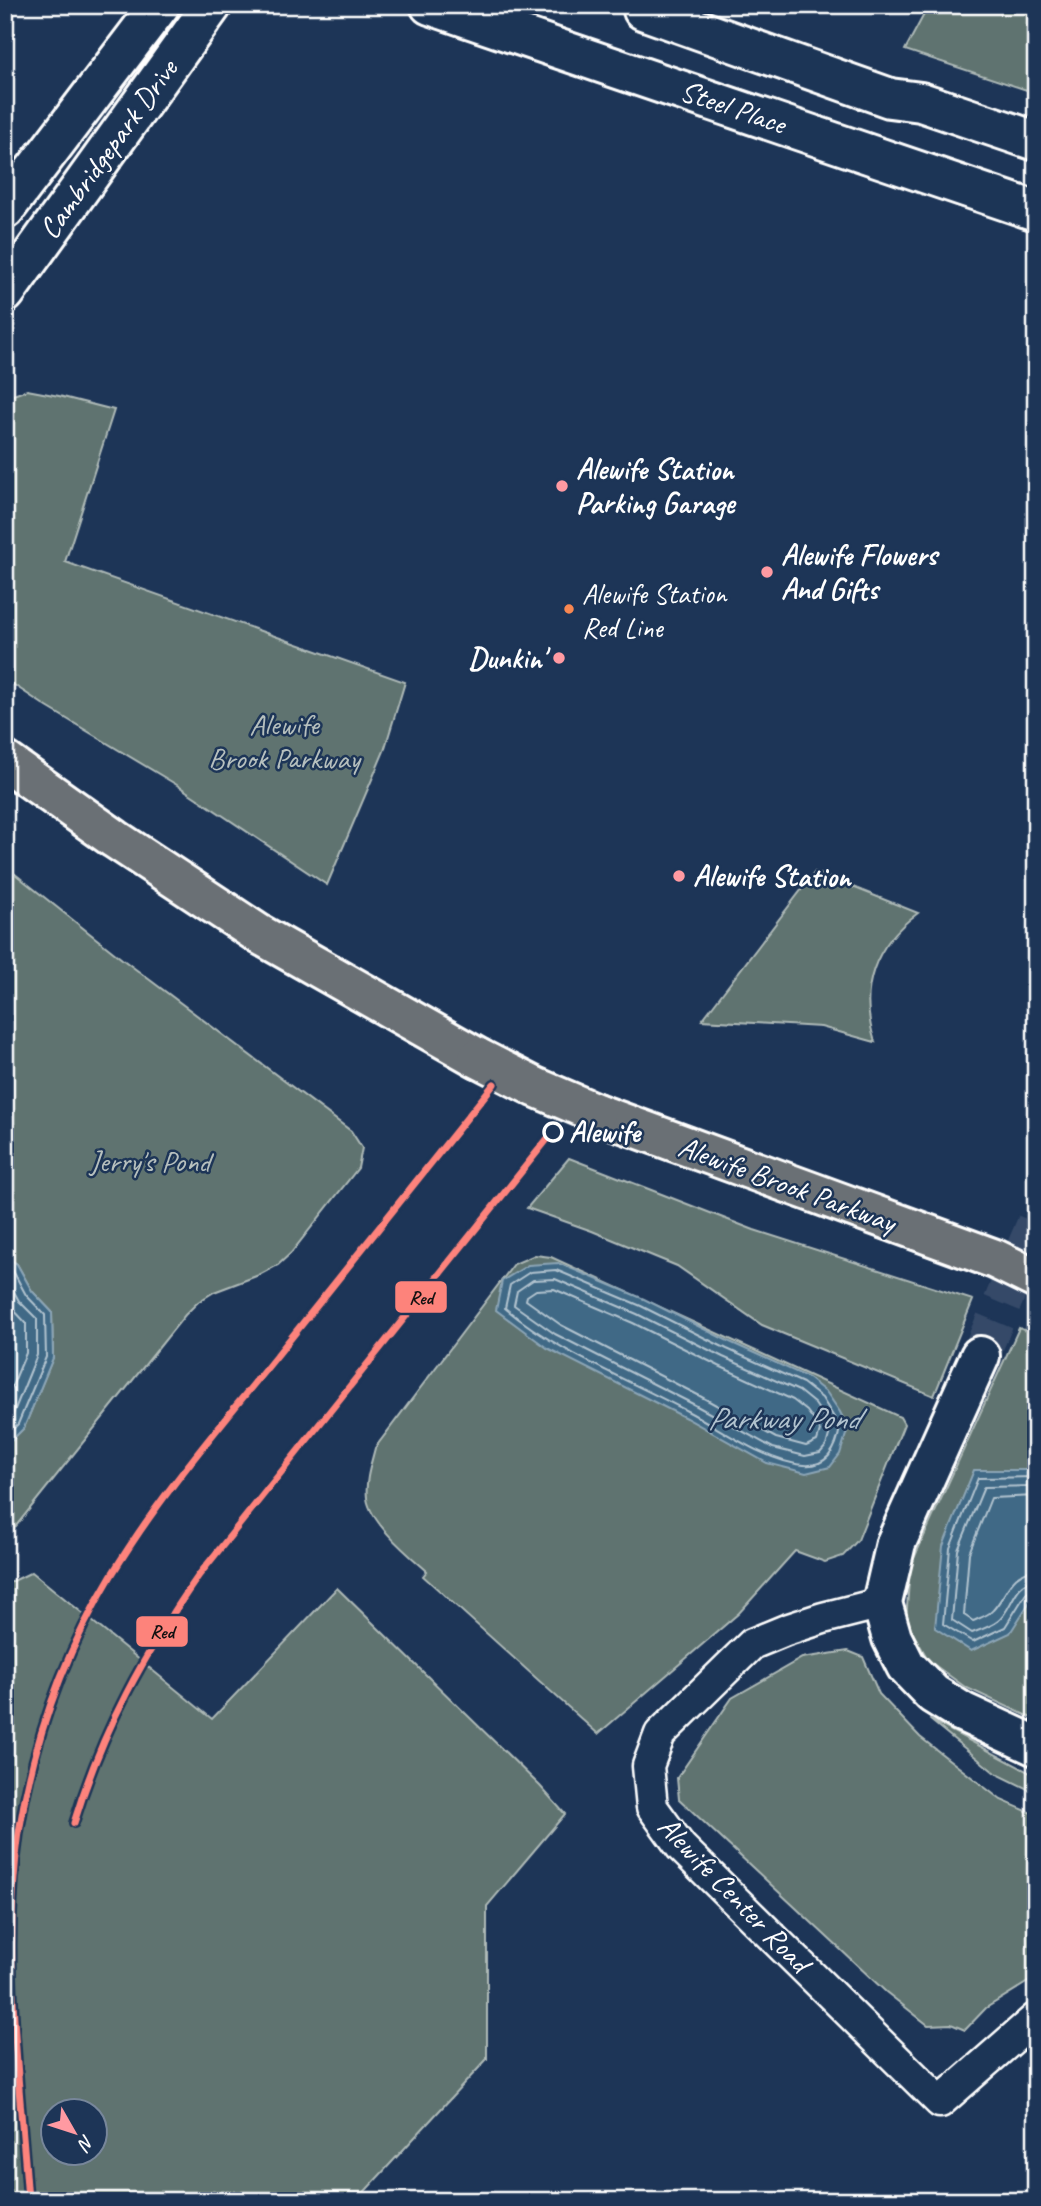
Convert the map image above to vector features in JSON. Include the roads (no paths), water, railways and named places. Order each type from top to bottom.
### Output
[{"type":"highway","name":"Alewife Brook Parkway","points":[[5,761],[105,832],[260,934],[478,1058],[535,1087],[596,1113],[995,1259],[1036,1279]]},
{"type":"highway","name":"Alewife Brook Parkway","points":[[995,1259],[1036,1266]]},
{"type":"main road","name":"Cambridgepark Drive","points":[[5,209],[160,5]]},
{"type":"main road","name":"Cambridgepark Drive","points":[[5,293],[212,5]]},
{"type":"main road","name":"Steel Place","points":[[430,5],[1036,211]]},
{"type":"main road","name":"Steel Place","points":[[637,7],[890,98],[920,102],[1036,141]]},
{"type":"main road","points":[[980,1356],[896,1542],[882,1603],[892,1638],[906,1666],[933,1694],[962,1712],[1036,1746]]},
{"type":"street","name":"Alewife Center Road","points":[[882,1603],[823,1618],[752,1644],[660,1734],[648,1766],[652,1807],[681,1847],[940,2102],[1036,2018]]},
{"type":"water","points":[[5,1256],[17,1264],[32,1291],[52,1312],[53,1358],[24,1428],[5,1447]]},
{"type":"water","name":"Parkway Pond","points":[[558,1263],[644,1299],[807,1377],[827,1393],[848,1428],[840,1454],[830,1467],[806,1473],[767,1463],[686,1418],[547,1348],[496,1310],[502,1281],[528,1265]]},
{"type":"water","points":[[974,1470],[1036,1470],[1036,1592],[1010,1633],[971,1651],[935,1628],[943,1546]]},
{"type":"tunnel","points":[[980,1356],[1036,1223]]},
{"type":"metro line","name":"Red","points":[[28,2201],[14,2017],[14,1878],[19,1832],[33,1765],[65,1668],[111,1576],[170,1489],[494,1084]]},
{"type":"metro line","name":"Red","points":[[74,1823],[98,1756],[126,1694],[160,1634],[199,1575],[553,1132]]},
{"type":"place","name":"Alewife Station Parking Garage","points":[[562,486]]},
{"type":"place","name":"Alewife Flowers And Gifts","points":[[767,572]]},
{"type":"place","name":"Alewife Station Red Line","points":[[569,609]]},
{"type":"place","name":"Dunkin'","points":[[559,658]]},
{"type":"place","name":"Alewife Station","points":[[679,876]]},
{"type":"place","name":"Alewife","points":[[553,1132]]},
{"type":"park label","name":"Jerry's Pond","points":[[150,1161]]}]
